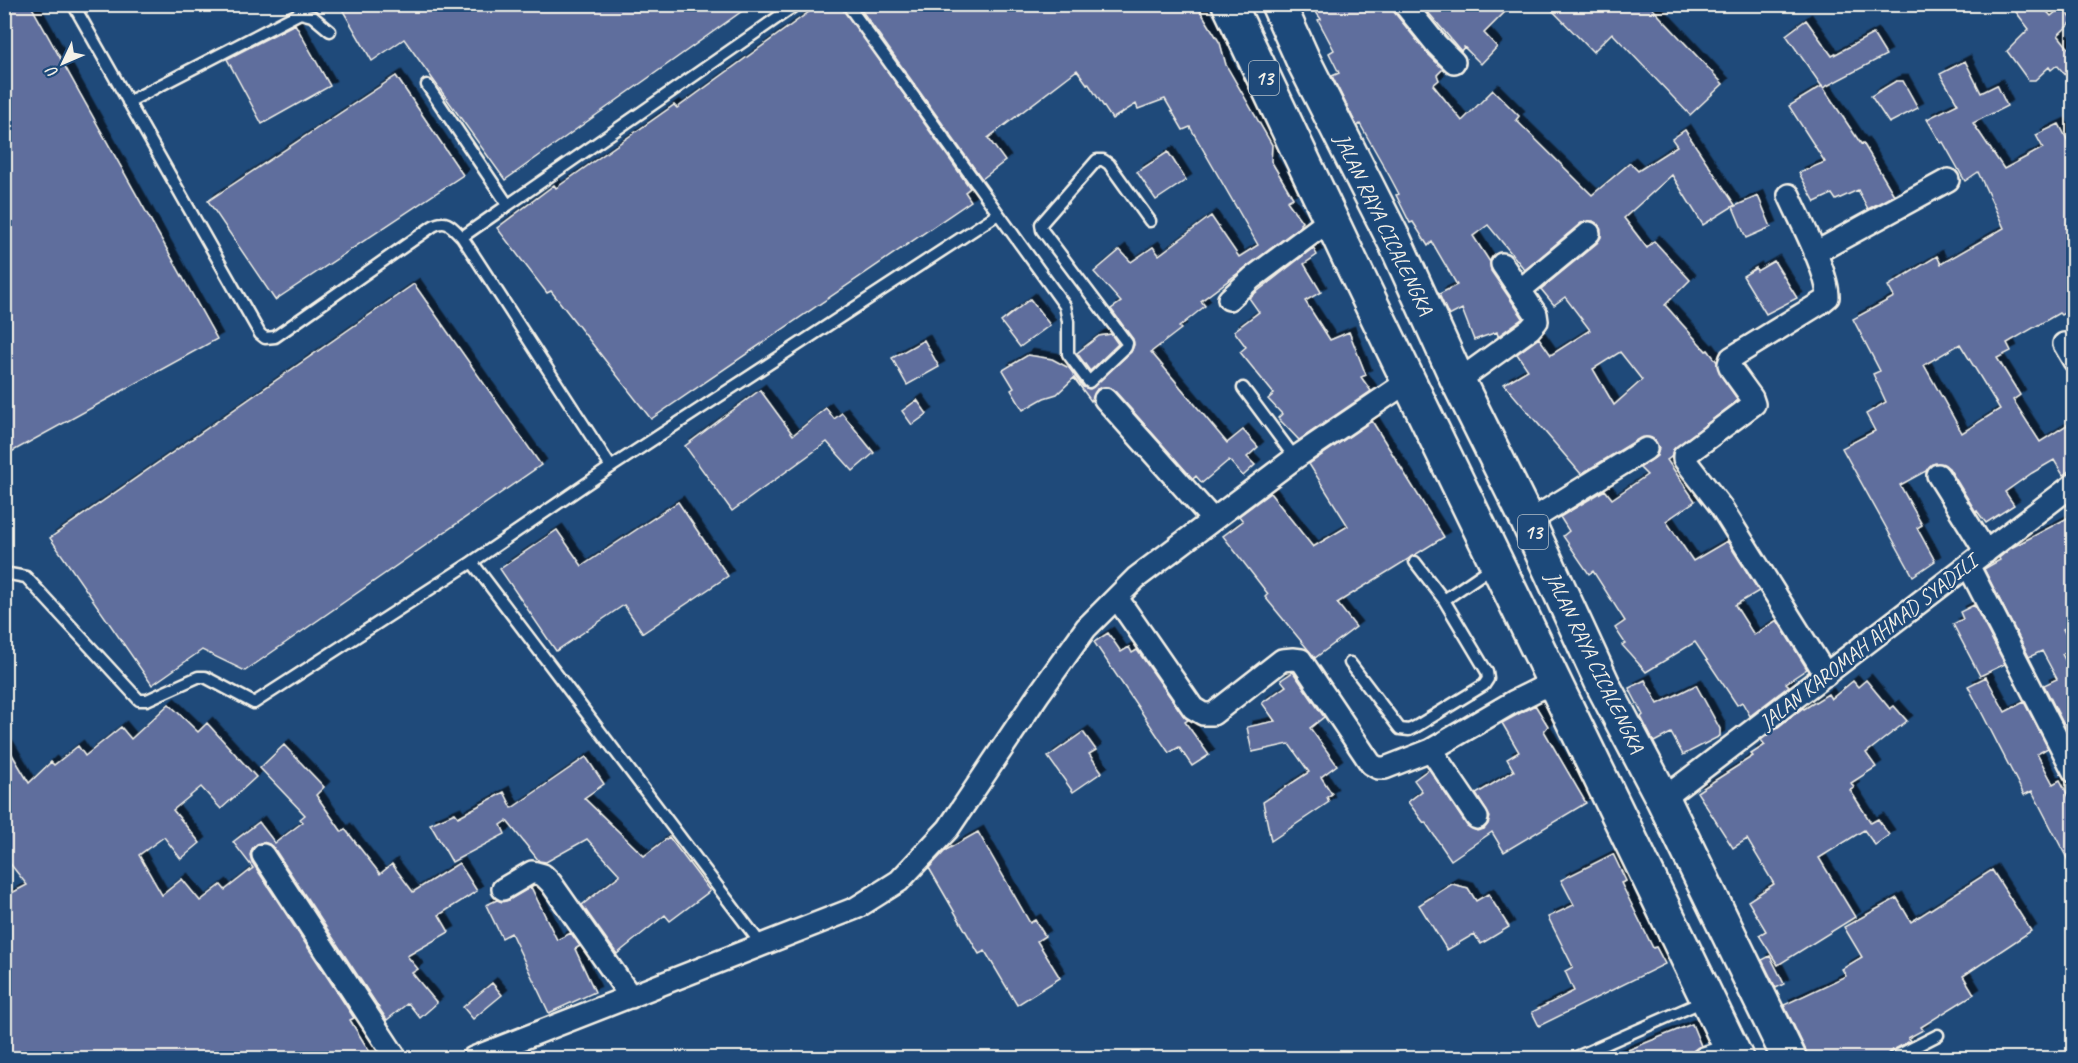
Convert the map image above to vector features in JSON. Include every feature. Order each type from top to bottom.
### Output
[{"type":"highway","name":"JALAN RAYA CICALENGKA","points":[[1229,4],[1351,262],[1708,1000],[1724,1055]]},
{"type":"highway","name":"JALAN RAYA CICALENGKA","points":[[1284,7],[1303,60],[1395,242],[1458,381],[1528,522],[1605,689],[1663,799],[1789,1059]]},
{"type":"highway","points":[[1351,262],[1395,242]]},
{"type":"street","points":[[1404,4],[1437,45],[1455,62]]},
{"type":"street","points":[[1815,253],[1948,180]]},
{"type":"street","points":[[1789,195],[1815,253],[1828,289],[1828,297],[1822,303],[1731,358],[1729,364],[1731,369],[1754,404],[1684,456],[1684,459],[1721,507],[1826,675]]},
{"type":"street","points":[[1229,299],[1252,278],[1331,219]]},
{"type":"street","points":[[1520,290],[1589,233]]},
{"type":"street","points":[[1458,381],[1530,329],[1537,321],[1536,314],[1502,264]]},
{"type":"street","points":[[473,1059],[856,908],[899,881],[948,829],[1086,628],[1136,578],[1295,458],[1410,380]]},
{"type":"street","points":[[1105,399],[1213,520]]},
{"type":"street","points":[[1528,522],[1646,449]]},
{"type":"street","points":[[1938,475],[1986,552]]},
{"type":"street","name":"JALAN KAROMAH AHMAD SYADILI","points":[[1663,799],[2073,484]]},
{"type":"street","points":[[1968,566],[2073,772]]},
{"type":"street","points":[[1117,598],[1193,708],[1203,714],[1213,714],[1282,660],[1301,660],[1371,764],[1378,768],[1385,768],[1431,750],[1513,702],[1555,681]]},
{"type":"street","points":[[1431,750],[1477,818]]},
{"type":"street","points":[[263,855],[396,1059]]},
{"type":"street","points":[[503,889],[532,873],[543,875],[551,883],[631,997]]},
{"type":"lane","points":[[73,4],[260,334],[265,338],[275,337],[440,221],[448,223],[462,237],[611,468]]},
{"type":"lane","points":[[462,237],[797,4]]},
{"type":"lane","points":[[847,4],[1065,306],[1068,321],[1068,354],[1089,382],[1126,347],[1127,343],[1042,230],[1041,224],[1097,159],[1109,164],[1150,221]]},
{"type":"lane","points":[[128,102],[300,13],[312,16],[330,31]]},
{"type":"lane","points":[[427,85],[508,205]]},
{"type":"lane","points":[[4,573],[26,577],[139,700],[147,700],[198,677],[205,677],[255,703],[998,214]]},
{"type":"lane","points":[[1244,388],[1295,458]]},
{"type":"lane","points":[[1350,663],[1400,729],[1408,730],[1484,685],[1488,679],[1487,672],[1444,600],[1415,561]]},
{"type":"lane","points":[[471,562],[761,944]]},
{"type":"lane","points":[[1444,600],[1497,563]]},
{"type":"lane","points":[[1574,1059],[1708,1000]]},
{"type":"lane","points":[[1893,1059],[1938,1035]]},
{"type":"building","points":[[4,4],[30,4],[217,339],[4,456]]},
{"type":"building","points":[[339,4],[752,4],[505,180],[404,39],[372,61]]},
{"type":"building","points":[[820,4],[840,4],[970,188],[965,192],[971,201],[651,419],[551,291],[547,293],[497,228],[554,185],[556,188],[674,105],[677,108]]},
{"type":"building","points":[[857,4],[1196,4],[1220,43],[1226,65],[1272,145],[1271,161],[1293,198],[1287,201],[1302,222],[1301,226],[1201,301],[1205,306],[1179,327],[1181,329],[1151,352],[1227,443],[1243,430],[1258,447],[1247,457],[1255,465],[1243,476],[1229,460],[1202,483],[1196,476],[1193,479],[1115,391],[1108,387],[1097,389],[1091,401],[1074,378],[1057,394],[1044,398],[1023,410],[1003,370],[1028,355],[1052,359],[1069,368],[1083,387],[1090,389],[1131,352],[1134,345],[1133,339],[1111,309],[1121,302],[1094,272],[1120,250],[1131,262],[1153,247],[1159,255],[1211,216],[1239,257],[1258,245],[1190,127],[1183,130],[1165,99],[1138,109],[1136,104],[1112,119],[1077,70],[988,138],[1005,161],[982,179]]},
{"type":"building","points":[[1310,4],[1391,4],[1394,12],[1443,69],[1437,75],[1439,80],[1433,85],[1462,121],[1493,90],[1519,116],[1516,120],[1592,195],[1630,163],[1638,171],[1677,146],[1672,139],[1685,130],[1735,205],[1703,225],[1672,175],[1624,218],[1647,248],[1654,241],[1690,280],[1665,305],[1706,351],[1708,350],[1717,362],[1721,376],[1738,400],[1673,450],[1671,457],[1667,460],[1695,501],[1666,521],[1693,561],[1727,541],[1759,591],[1735,605],[1754,635],[1777,620],[1807,669],[1786,683],[1789,686],[1750,716],[1742,702],[1737,705],[1695,642],[1646,672],[1622,645],[1625,643],[1615,628],[1625,621],[1593,571],[1589,574],[1563,536],[1569,531],[1560,517],[1605,490],[1612,499],[1647,475],[1640,468],[1657,456],[1659,448],[1656,442],[1651,438],[1640,438],[1581,474],[1504,384],[1528,370],[1517,354],[1539,338],[1551,355],[1590,330],[1565,297],[1554,305],[1541,289],[1597,243],[1601,237],[1599,225],[1593,221],[1581,223],[1525,270],[1488,225],[1473,236],[1490,262],[1491,271],[1523,318],[1498,336],[1497,332],[1474,340],[1462,309],[1449,316],[1439,294],[1457,285],[1432,242],[1428,246],[1413,222],[1410,223],[1390,177],[1360,124],[1357,126],[1332,76],[1339,73],[1329,53],[1334,50],[1318,20],[1321,19]],"holes":[[[1620,352],[1642,380],[1614,405],[1593,369]]]},
{"type":"building","points":[[1421,4],[1513,4],[1484,33],[1497,47],[1481,64],[1464,47],[1461,51]]},
{"type":"building","points":[[1546,4],[1648,4],[1723,84],[1690,115],[1612,33],[1593,52]]},
{"type":"building","points":[[2024,4],[2040,4],[2051,16],[2063,6],[2073,21],[2058,35],[2073,54],[2073,84],[2057,65],[2051,70],[2049,67],[2035,80],[2028,80],[2007,51],[2029,29],[2016,12]]},
{"type":"building","points":[[1806,20],[1832,56],[1873,34],[1886,55],[1823,88],[1786,35]]},
{"type":"building","points":[[295,24],[330,86],[262,124],[227,59]]},
{"type":"building","points":[[1965,61],[1981,93],[1997,85],[2007,106],[1973,123],[2004,169],[2043,148],[2036,135],[2059,124],[2073,151],[2073,307],[2007,343],[2011,351],[1997,358],[2020,395],[2013,400],[2040,442],[2073,421],[2073,468],[2063,475],[2054,460],[2032,473],[2005,492],[2014,505],[1986,523],[1976,512],[1949,468],[1943,464],[1932,464],[1926,471],[1900,485],[1922,525],[1917,528],[1935,561],[1913,576],[1842,448],[1875,431],[1866,414],[1886,402],[1873,374],[1880,371],[1853,319],[1894,297],[1888,286],[1937,256],[1941,264],[2004,228],[1978,172],[1965,181],[1927,119],[1958,104],[1940,74]],"holes":[[[1960,344],[2000,409],[1962,433],[1924,365]]]},
{"type":"building","points":[[396,76],[463,175],[275,300],[208,201]]},
{"type":"building","points":[[1896,81],[1903,81],[1918,108],[1889,123],[1871,96]]},
{"type":"building","points":[[1822,86],[1861,144],[1863,143],[1894,195],[1868,209],[1858,190],[1836,200],[1832,194],[1815,202],[1799,173],[1825,162],[1789,106]]},
{"type":"building","points":[[1168,152],[1186,180],[1156,200],[1137,172]]},
{"type":"building","points":[[1758,196],[1771,227],[1746,238],[1733,207]]},
{"type":"building","points":[[1313,248],[1317,255],[1304,264],[1321,292],[1305,301],[1330,340],[1349,332],[1366,375],[1361,377],[1371,391],[1299,440],[1278,418],[1282,414],[1268,399],[1274,394],[1240,352],[1246,347],[1234,331],[1259,312],[1249,298]]},
{"type":"building","points":[[1774,261],[1797,298],[1766,314],[1743,276]]},
{"type":"building","points":[[414,284],[541,465],[245,671],[202,650],[152,685],[50,538]]},
{"type":"building","points":[[1030,299],[1050,325],[1020,347],[1001,322]]},
{"type":"building","points":[[1111,334],[1118,344],[1090,371],[1077,353],[1099,336]]},
{"type":"building","points":[[924,340],[939,367],[907,385],[892,358]]},
{"type":"building","points":[[760,390],[793,435],[826,408],[834,419],[842,413],[874,453],[853,471],[827,442],[732,511],[685,446]]},
{"type":"building","points":[[917,400],[927,414],[912,425],[902,411]]},
{"type":"building","points":[[1372,421],[1444,537],[1337,603],[1356,627],[1315,658],[1265,597],[1268,594],[1223,536],[1243,521],[1239,516],[1270,493],[1313,547],[1348,526],[1309,464]]},
{"type":"building","points":[[678,502],[728,576],[643,633],[624,605],[556,651],[500,569],[557,530],[582,566]]},
{"type":"building","points":[[2073,515],[2073,624],[2063,629],[2073,649],[2062,654],[2071,671],[2073,670],[2073,735],[2070,737],[2044,685],[2057,679],[2042,651],[2029,657],[1984,569],[2000,560],[1999,558],[2011,548]]},
{"type":"building","points":[[1974,605],[2005,664],[1980,676],[1953,624],[1963,619],[1960,612]]},
{"type":"building","points":[[1108,633],[1121,652],[1129,647],[1132,653],[1137,650],[1188,720],[1185,722],[1209,755],[1192,766],[1179,747],[1169,753],[1094,642]]},
{"type":"building","points":[[1293,672],[1324,717],[1310,728],[1337,765],[1321,777],[1332,794],[1327,797],[1329,802],[1271,841],[1263,802],[1309,772],[1289,744],[1252,752],[1247,727],[1275,721],[1262,703],[1286,686],[1281,680]]},
{"type":"building","points":[[1986,677],[2005,712],[2024,702],[2048,748],[2037,754],[2053,784],[2060,780],[2073,805],[2073,870],[2032,791],[2024,795],[1968,686]]},
{"type":"building","points":[[1645,680],[1658,704],[1696,685],[1720,729],[1720,736],[1683,755],[1671,733],[1654,742],[1629,688]]},
{"type":"building","points":[[1866,680],[1890,709],[1894,706],[1907,721],[1866,753],[1876,767],[1851,783],[1854,788],[1850,790],[1871,823],[1878,819],[1889,835],[1875,845],[1864,830],[1819,858],[1855,917],[1778,965],[1759,935],[1766,931],[1748,901],[1774,884],[1747,839],[1733,848],[1697,792],[1753,756],[1751,754],[1765,745],[1761,740],[1803,708],[1828,694],[1831,699],[1853,681],[1858,687]]},
{"type":"building","points":[[169,704],[198,732],[207,723],[256,777],[221,809],[201,787],[173,810],[200,843],[181,859],[164,837],[139,855],[162,895],[182,879],[200,901],[221,885],[225,890],[253,868],[233,842],[259,822],[275,843],[303,822],[300,819],[305,815],[260,768],[284,745],[324,787],[316,795],[342,832],[345,829],[380,874],[392,864],[413,892],[459,863],[477,891],[439,915],[449,932],[407,956],[418,969],[412,973],[437,1003],[420,1018],[408,1003],[387,1020],[274,848],[263,842],[252,849],[250,855],[252,862],[354,1018],[350,1020],[374,1059],[4,1059],[4,897],[27,885],[4,856],[4,741],[29,783],[51,762],[54,765],[78,746],[85,756],[121,727],[131,739]]},
{"type":"building","points":[[1535,705],[1548,726],[1544,731],[1586,803],[1504,852],[1492,832],[1451,860],[1408,802],[1422,791],[1414,780],[1429,769],[1467,826],[1477,831],[1484,829],[1490,817],[1476,794],[1514,771],[1507,759],[1519,752],[1502,723]]},
{"type":"building","points":[[1083,732],[1096,750],[1089,754],[1102,772],[1073,792],[1048,757]]},
{"type":"building","points":[[586,757],[604,784],[584,798],[644,856],[669,837],[710,891],[670,921],[665,915],[617,954],[582,905],[620,875],[587,839],[546,862],[539,861],[507,821],[501,825],[505,834],[452,862],[430,824],[455,813],[458,817],[504,792],[512,808]]},
{"type":"building","points":[[978,832],[1030,923],[1035,920],[1045,936],[1037,941],[1060,978],[1017,1005],[985,951],[979,954],[929,868],[946,850]]},
{"type":"building","points":[[1613,854],[1626,881],[1621,883],[1653,948],[1656,947],[1665,964],[1539,1026],[1532,1012],[1574,991],[1565,971],[1573,967],[1548,917],[1574,905],[1561,880]]},
{"type":"building","points":[[1992,870],[2031,931],[1963,976],[1974,994],[1921,1027],[1923,1030],[1908,1038],[1910,1041],[1889,1052],[1886,1059],[1810,1059],[1784,1005],[1846,976],[1842,969],[1862,957],[1844,927],[1897,898],[1911,922]]},
{"type":"building","points":[[1452,884],[1468,888],[1476,901],[1488,894],[1509,927],[1481,944],[1474,934],[1447,950],[1419,905]]},
{"type":"building","points":[[531,887],[557,940],[571,933],[580,946],[575,949],[595,992],[549,1013],[511,933],[502,938],[486,905],[497,900],[502,902],[509,900]]},
{"type":"building","points":[[1770,956],[1784,984],[1776,988],[1762,960]]},
{"type":"building","points":[[492,983],[502,995],[473,1019],[463,1007]]},
{"type":"building","points":[[1692,1024],[1701,1046],[1686,1059],[1606,1059]]}]
